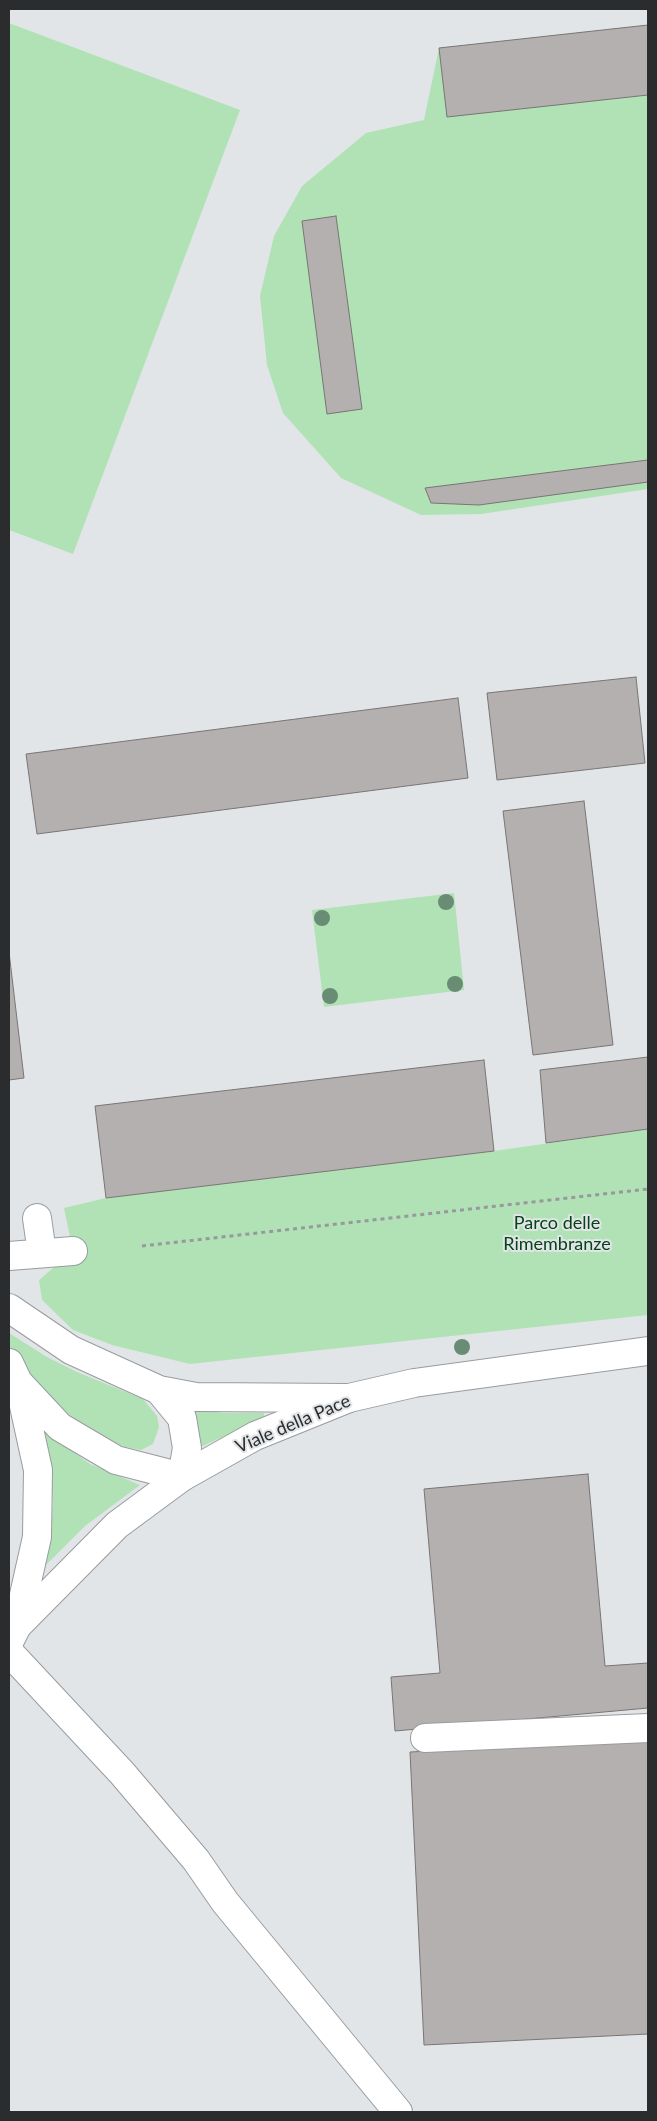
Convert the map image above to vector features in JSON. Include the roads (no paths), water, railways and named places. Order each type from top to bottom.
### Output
[{"type":"street","points":[[37,1218],[42,1253]]},
{"type":"street","points":[[9,1256],[73,1251]]},
{"type":"street","points":[[9,1308],[72,1350],[159,1390],[196,1397],[349,1398]]},
{"type":"street","name":"Viale della Pace","points":[[12,1637],[117,1525],[182,1477],[254,1436],[349,1398],[414,1383],[648,1351]]},
{"type":"street","points":[[14,1372],[60,1427],[116,1460],[182,1477],[188,1448],[182,1418],[159,1390]]},
{"type":"street","points":[[14,1372],[38,1470],[38,1536],[12,1637],[122,1773],[190,1853],[225,1902],[398,2112]]},
{"type":"street","points":[[425,1738],[648,1728]]},
{"type":"park label","name":"Parco delle Rimembranze","points":[[557,1233]]}]
